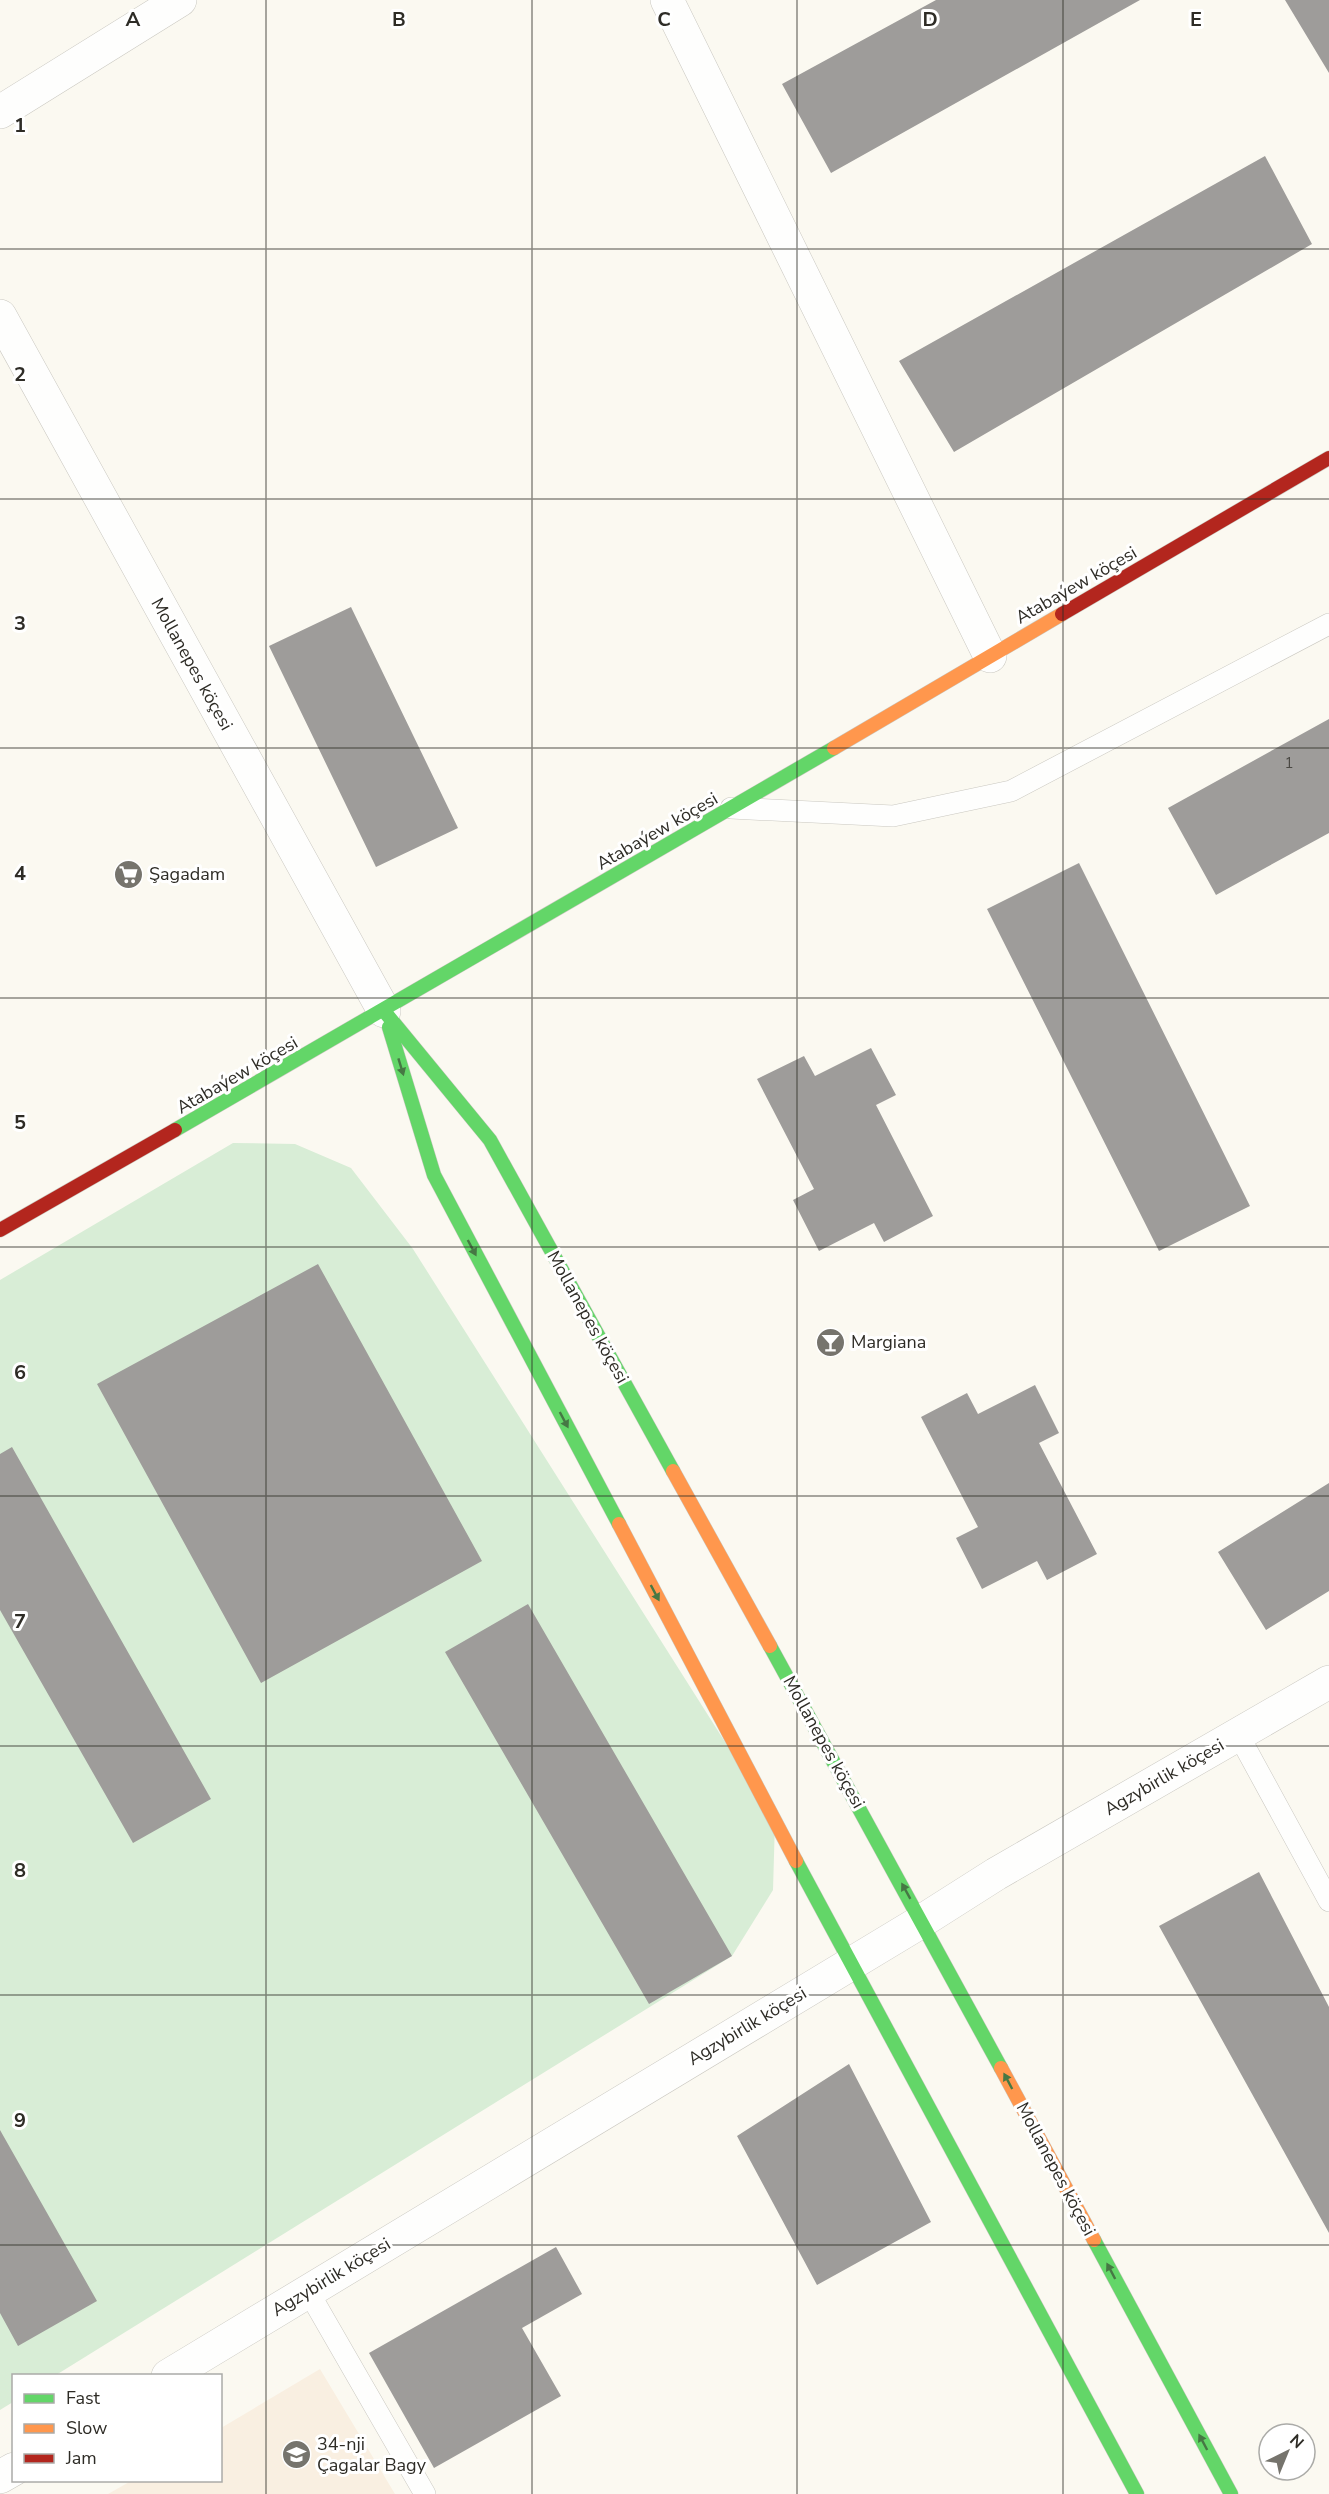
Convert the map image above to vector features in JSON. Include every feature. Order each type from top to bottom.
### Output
[{"type":"street","points":[[0,112],[180,0]]},
{"type":"street","points":[[668,0],[990,656]]},
{"type":"street","name":"Mollanepes köçesi","points":[[0,316],[384,1011],[490,1140],[922,1921],[1231,2494]]},
{"type":"street","name":"Atabaýew köçesi","points":[[0,1230],[384,1011],[1329,458]]},
{"type":"street","name":"Mollanepes köçesi","points":[[384,1011],[434,1175],[851,1964],[1137,2494]]},
{"type":"street","name":"Agzybirlik köçesi","points":[[171,2374],[922,1921],[996,1874],[1329,1682]]},
{"type":"lane","points":[[731,808],[893,816],[1011,791],[1329,624]]},
{"type":"lane","points":[[1239,1734],[1329,1901]]},
{"type":"lane","points":[[308,2291],[425,2494]]},
{"type":"shaded area","name":"34-nji Çagalar Bagy","points":[[320,2369],[395,2494],[108,2494],[129,2482],[222,2482],[222,2427]]},
{"type":"green space","points":[[233,1143],[295,1144],[351,1168],[413,1249],[775,1821],[773,1890],[732,1956],[58,2374],[12,2374],[12,2403],[0,2410],[0,1280]]},
{"type":"building","points":[[936,0],[1140,0],[831,173],[782,84]]},
{"type":"building","points":[[1285,0],[1329,0],[1329,73]]},
{"type":"building","points":[[1265,156],[1312,244],[954,452],[899,361]]},
{"type":"building","points":[[351,607],[458,828],[376,867],[269,646]]},
{"type":"building","points":[[1329,719],[1329,833],[1216,895],[1168,808]]},
{"type":"building","points":[[1079,863],[1250,1206],[1159,1251],[987,909]]},
{"type":"building","points":[[871,1048],[896,1095],[876,1105],[933,1216],[884,1242],[874,1223],[819,1251],[793,1200],[814,1189],[757,1079],[804,1056],[815,1076]]},
{"type":"building","points":[[318,1264],[482,1561],[261,1683],[97,1384]]},
{"type":"building","points":[[1035,1385],[1059,1433],[1039,1443],[1097,1554],[1047,1580],[1037,1561],[982,1589],[956,1538],[978,1527],[921,1417],[967,1393],[978,1414]]},
{"type":"building","points":[[12,1447],[211,1799],[133,1843],[0,1610],[0,1454]]},
{"type":"building","points":[[1329,1483],[1329,1591],[1266,1630],[1218,1552]]},
{"type":"building","points":[[528,1604],[732,1956],[649,2004],[445,1652]]},
{"type":"building","points":[[1259,1872],[1329,2007],[1329,2233],[1159,1926]]},
{"type":"building","points":[[849,2064],[931,2222],[817,2285],[737,2136]]},
{"type":"building","points":[[0,2130],[97,2301],[18,2346],[0,2313]]},
{"type":"building","points":[[556,2247],[582,2294],[522,2328],[561,2396],[434,2468],[369,2353]]},
{"type":"traffic: fast","points":[[175,1130],[834,748]]},
{"type":"traffic: fast","points":[[384,1011],[490,1140],[673,1471]]},
{"type":"traffic: fast","points":[[389,1027],[434,1175],[619,1524]]},
{"type":"traffic: fast","points":[[770,1646],[1001,2068]]},
{"type":"traffic: fast","points":[[796,1861],[1137,2494]]},
{"type":"traffic: fast","points":[[1094,2240],[1231,2494]]},
{"type":"traffic: slow","points":[[834,748],[1062,614]]},
{"type":"traffic: slow","points":[[673,1471],[770,1646]]},
{"type":"traffic: slow","points":[[619,1524],[796,1861]]},
{"type":"traffic: slow","points":[[1001,2068],[1094,2240]]},
{"type":"traffic: jam","points":[[1062,614],[1329,458]]},
{"type":"traffic: jam","points":[[0,1230],[175,1130]]},
{"type":"place","name":"Şagadam","points":[[128,874]]},
{"type":"place","name":"Margiana","points":[[830,1342]]},
{"type":"place","name":"34-nji Çagalar Bagy","points":[[296,2454]]}]
